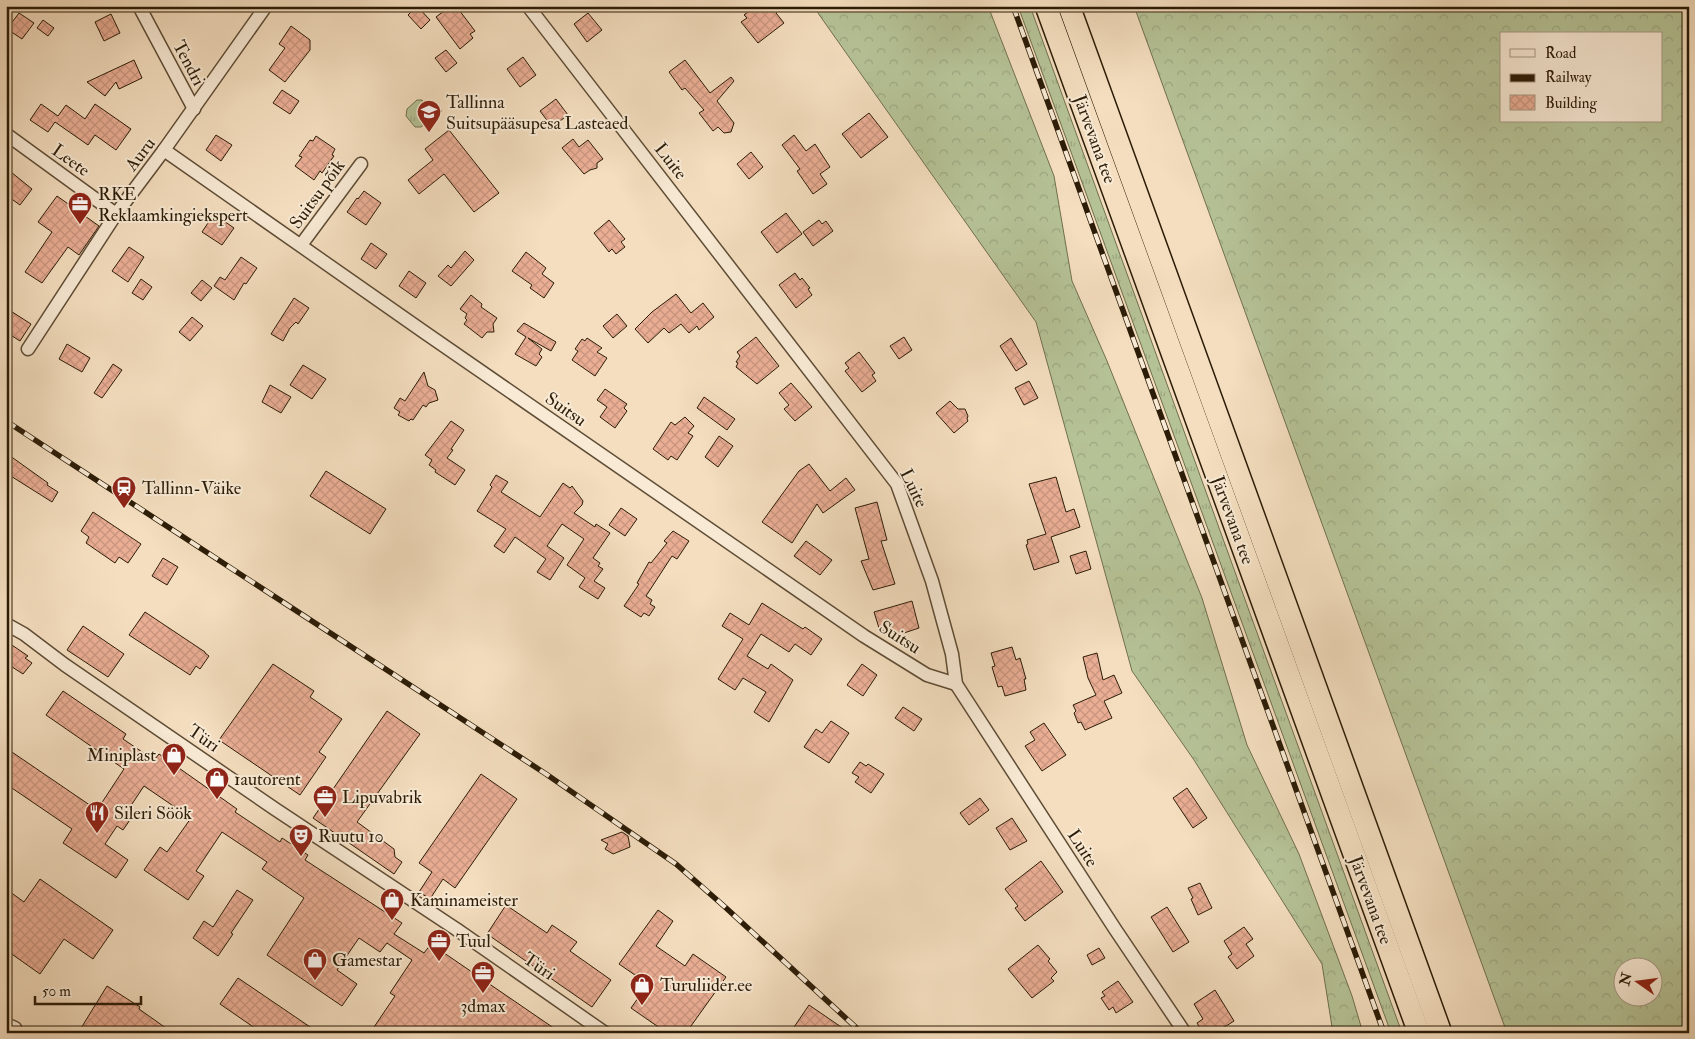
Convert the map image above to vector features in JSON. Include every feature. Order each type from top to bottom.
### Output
[{"type":"highway","name":"Järvevana tee","points":[[1046,6],[1419,1033]]},
{"type":"highway","name":"Järvevana tee","points":[[1069,6],[1441,1033]]},
{"type":"street","name":"Tendri","points":[[139,6],[194,109]]},
{"type":"street","name":"Auru","points":[[28,349],[116,214],[194,109],[266,6]]},
{"type":"street","name":"Luite","points":[[528,6],[897,484],[932,582],[952,654],[956,684],[1109,921],[1185,1033]]},
{"type":"street","name":"Leete","points":[[6,134],[116,214]]},
{"type":"street","name":"Suitsu","points":[[164,150],[864,636],[927,675],[956,684]]},
{"type":"street","name":"Suitsu põik","points":[[301,245],[360,164]]},
{"type":"street","name":"Türi","points":[[6,624],[24,634],[275,809],[456,929],[605,1033]]},
{"type":"green space","points":[[813,6],[988,6],[1054,176],[1072,281],[1107,361],[1202,598],[1247,745],[1299,854],[1352,996],[1363,1033],[1333,1033],[1322,964],[1194,760],[1132,671],[1036,322]]},
{"type":"green space","points":[[1018,6],[1030,6],[1402,1033],[1391,1033]]},
{"type":"green space","points":[[1134,6],[1689,6],[1689,1033],[1507,1033]]},
{"type":"green space","points":[[417,100],[422,100],[427,106],[431,107],[435,103],[442,111],[421,127],[415,127],[406,116],[407,109]]},
{"type":"building","points":[[417,6],[430,20],[421,29],[408,15]]},
{"type":"building","points":[[456,6],[475,31],[470,34],[473,38],[460,49],[436,17],[448,8],[450,11]]},
{"type":"building","points":[[755,6],[784,6],[776,13],[784,23],[758,43],[741,22],[747,18],[744,15]]},
{"type":"building","points":[[19,13],[34,23],[22,39],[7,29]]},
{"type":"building","points":[[588,13],[602,30],[587,42],[574,24]]},
{"type":"building","points":[[111,14],[120,33],[104,41],[95,22]]},
{"type":"building","points":[[43,20],[54,28],[48,36],[37,28]]},
{"type":"building","points":[[291,26],[310,40],[310,50],[285,82],[269,70],[285,48],[279,44]]},
{"type":"building","points":[[446,50],[457,63],[446,72],[435,58]]},
{"type":"building","points":[[523,57],[536,75],[520,87],[507,69]]},
{"type":"building","points":[[134,60],[142,78],[119,89],[116,82],[105,96],[87,82]]},
{"type":"building","points":[[685,60],[710,93],[731,77],[734,81],[717,101],[734,123],[731,132],[724,133],[718,127],[713,131],[699,113],[704,110],[685,88],[682,90],[669,72]]},
{"type":"building","points":[[282,90],[299,101],[290,114],[273,103]]},
{"type":"building","points":[[556,99],[568,115],[552,127],[540,111]]},
{"type":"building","points":[[41,104],[58,116],[66,105],[85,119],[95,104],[131,129],[116,150],[95,135],[88,145],[55,122],[48,132],[30,120]]},
{"type":"building","points":[[869,113],[888,137],[861,158],[842,134]]},
{"type":"building","points":[[449,130],[499,193],[474,212],[444,174],[419,194],[408,180],[433,160],[425,149]]},
{"type":"building","points":[[216,135],[232,145],[221,161],[206,150]]},
{"type":"building","points":[[794,135],[806,151],[815,144],[830,167],[820,174],[827,184],[813,194],[797,171],[800,169],[782,145]]},
{"type":"building","points":[[316,136],[335,149],[332,155],[334,156],[322,173],[320,171],[314,180],[295,166],[302,157],[299,156],[310,140],[313,141]]},
{"type":"building","points":[[573,139],[579,147],[588,140],[603,159],[597,163],[597,168],[584,174],[562,148]]},
{"type":"building","points":[[751,152],[763,167],[749,179],[737,164]]},
{"type":"building","points":[[6,168],[32,189],[20,205],[6,195]]},
{"type":"building","points":[[364,191],[381,203],[366,225],[347,212]]},
{"type":"building","points":[[57,196],[99,226],[79,255],[68,247],[42,283],[25,272],[52,232],[38,222]]},
{"type":"building","points":[[786,213],[802,234],[777,253],[761,232]]},
{"type":"building","points":[[214,214],[234,228],[222,245],[202,232]]},
{"type":"building","points":[[609,220],[625,239],[621,242],[625,247],[616,254],[612,249],[609,252],[594,233]]},
{"type":"building","points":[[819,220],[822,224],[826,221],[833,231],[813,246],[803,232]]},
{"type":"building","points":[[371,243],[387,254],[376,269],[361,259]]},
{"type":"building","points":[[129,247],[144,257],[128,282],[112,271]]},
{"type":"building","points":[[465,251],[474,260],[451,286],[438,276],[448,265],[451,268]]},
{"type":"building","points":[[526,252],[546,268],[542,274],[554,283],[544,298],[530,288],[532,285],[512,271]]},
{"type":"building","points":[[241,257],[257,268],[246,284],[244,283],[234,300],[214,286],[220,277],[225,280]]},
{"type":"building","points":[[409,271],[426,283],[416,298],[399,286]]},
{"type":"building","points":[[795,273],[810,288],[808,289],[812,295],[796,308],[779,285]]},
{"type":"building","points":[[141,279],[152,287],[143,300],[132,293]]},
{"type":"building","points":[[202,280],[212,288],[201,301],[191,293]]},
{"type":"building","points":[[676,294],[691,313],[703,303],[714,317],[699,330],[697,326],[689,333],[681,324],[669,333],[664,328],[648,343],[635,329],[652,312]]},
{"type":"building","points":[[471,295],[482,304],[481,307],[497,318],[493,324],[494,332],[487,332],[482,338],[464,324],[467,320],[465,318],[467,314],[460,309]]},
{"type":"building","points":[[294,298],[309,308],[298,324],[296,322],[290,328],[283,341],[271,334]]},
{"type":"building","points":[[6,308],[31,324],[20,341],[6,332]]},
{"type":"building","points":[[617,314],[627,326],[613,338],[603,326]]},
{"type":"building","points":[[192,317],[203,326],[190,341],[179,332]]},
{"type":"building","points":[[524,323],[556,342],[551,351],[528,338],[542,349],[539,354],[542,357],[536,366],[515,354],[526,337],[517,331]]},
{"type":"building","points":[[756,337],[779,366],[757,384],[736,367],[738,363],[736,362],[740,356],[737,352]]},
{"type":"building","points":[[904,337],[912,350],[899,359],[890,346]]},
{"type":"building","points":[[587,338],[602,348],[597,352],[607,358],[595,376],[572,360],[578,351],[575,349],[582,339],[585,341]]},
{"type":"building","points":[[1011,338],[1027,364],[1016,371],[1000,346]]},
{"type":"building","points":[[67,344],[90,358],[82,372],[59,359]]},
{"type":"building","points":[[859,352],[875,373],[872,375],[876,381],[862,392],[845,371],[849,368],[845,363]]},
{"type":"building","points":[[113,364],[122,370],[102,398],[94,393]]},
{"type":"building","points":[[303,365],[326,379],[312,399],[290,385]]},
{"type":"building","points":[[424,372],[428,386],[435,390],[438,400],[429,403],[426,407],[423,405],[413,420],[409,421],[398,415],[400,412],[394,408],[400,398],[405,401]]},
{"type":"building","points":[[1029,381],[1038,398],[1024,405],[1015,388]]},
{"type":"building","points":[[791,383],[812,407],[795,421],[784,409],[789,405],[779,393]]},
{"type":"building","points":[[270,385],[291,397],[281,413],[262,402]]},
{"type":"building","points":[[605,389],[627,404],[624,408],[627,411],[615,428],[600,417],[607,407],[597,400]]},
{"type":"building","points":[[704,397],[735,419],[727,430],[697,408]]},
{"type":"building","points":[[950,401],[958,409],[965,409],[968,416],[968,421],[954,433],[936,413]]},
{"type":"building","points":[[685,417],[694,426],[688,433],[693,436],[677,460],[671,456],[668,460],[653,449],[671,422],[675,425]]},
{"type":"building","points":[[451,421],[464,430],[447,458],[465,470],[455,485],[435,472],[436,470],[429,465],[432,460],[425,455]]},
{"type":"building","points":[[719,436],[733,446],[718,467],[705,457]]},
{"type":"building","points":[[6,453],[58,492],[52,502],[6,473]]},
{"type":"building","points":[[809,464],[830,491],[846,478],[855,490],[823,513],[817,504],[792,543],[762,522],[799,471]]},
{"type":"building","points":[[326,471],[386,509],[370,534],[310,496]]},
{"type":"building","points":[[496,475],[508,482],[501,492],[540,517],[563,483],[570,488],[572,486],[583,501],[582,505],[574,513],[595,527],[596,524],[610,533],[593,558],[600,563],[598,566],[603,569],[594,581],[605,588],[598,599],[579,587],[585,578],[567,565],[584,539],[562,524],[547,546],[564,558],[550,580],[537,572],[546,559],[515,537],[504,553],[494,546],[506,529],[477,511],[492,487],[490,485]]},
{"type":"building","points":[[1056,477],[1066,512],[1074,509],[1080,527],[1051,537],[1059,562],[1034,570],[1026,545],[1028,544],[1027,540],[1046,534],[1029,484]]},
{"type":"building","points":[[877,502],[887,540],[881,541],[895,584],[873,590],[861,561],[869,559],[855,508]]},
{"type":"building","points":[[621,508],[637,519],[625,536],[609,525]]},
{"type":"building","points":[[93,512],[141,544],[128,563],[119,557],[115,563],[86,543],[89,537],[81,531]]},
{"type":"building","points":[[673,531],[689,541],[677,559],[672,556],[646,596],[652,600],[650,604],[655,607],[649,616],[644,613],[641,617],[624,606],[639,584],[637,583],[649,562],[651,563],[667,543],[664,541]]},
{"type":"building","points":[[806,541],[832,560],[820,575],[794,556]]},
{"type":"building","points":[[1086,551],[1091,569],[1076,574],[1070,556]]},
{"type":"building","points":[[163,558],[178,567],[167,585],[152,576]]},
{"type":"building","points":[[912,601],[919,628],[892,637],[879,628],[874,612]]},
{"type":"building","points":[[762,603],[803,629],[805,627],[822,639],[811,655],[795,644],[789,652],[761,634],[747,656],[768,669],[771,664],[793,680],[769,722],[754,712],[766,692],[743,678],[735,690],[718,679],[743,639],[722,626],[730,613],[749,625]]},
{"type":"building","points":[[145,612],[209,656],[200,669],[196,666],[190,675],[129,635]]},
{"type":"building","points":[[83,626],[124,654],[108,677],[67,650]]},
{"type":"building","points":[[6,641],[28,656],[25,658],[32,663],[23,674],[6,663]]},
{"type":"building","points":[[1012,647],[1016,660],[1020,658],[1026,679],[1024,679],[1026,690],[1005,696],[1002,686],[998,687],[992,667],[995,666],[991,653]]},
{"type":"building","points":[[1097,653],[1103,680],[1114,675],[1122,693],[1104,701],[1112,718],[1085,730],[1081,722],[1078,723],[1073,705],[1096,695],[1088,678],[1083,657]]},
{"type":"building","points":[[273,664],[314,691],[310,697],[342,719],[319,752],[326,757],[300,795],[219,740]]},
{"type":"building","points":[[862,664],[877,675],[863,696],[847,685]]},
{"type":"building","points":[[63,691],[126,734],[123,739],[154,760],[159,754],[237,809],[235,812],[280,842],[282,838],[308,855],[305,860],[402,923],[394,934],[424,953],[431,944],[561,1033],[370,1033],[395,996],[390,993],[412,960],[387,943],[380,952],[359,938],[337,970],[357,984],[342,1006],[267,955],[304,898],[262,869],[267,862],[222,832],[196,871],[204,876],[188,900],[144,870],[160,847],[167,852],[191,818],[144,786],[126,813],[132,817],[123,830],[117,826],[105,844],[128,860],[116,878],[63,843],[72,829],[6,784],[6,748],[97,810],[124,769],[46,715]]},
{"type":"building","points":[[903,707],[922,719],[914,731],[895,718]]},
{"type":"building","points":[[387,711],[420,734],[357,822],[394,849],[395,857],[402,862],[394,874],[313,818]]},
{"type":"building","points":[[831,721],[849,733],[829,763],[804,747],[816,729],[822,733]]},
{"type":"building","points":[[1044,723],[1066,755],[1042,771],[1025,746],[1035,740],[1030,732]]},
{"type":"building","points":[[860,762],[866,766],[868,764],[884,774],[871,793],[855,782],[859,777],[852,773]]},
{"type":"building","points":[[481,774],[517,799],[455,888],[443,879],[430,899],[419,892],[432,872],[419,863]]},
{"type":"building","points":[[1187,788],[1207,818],[1193,828],[1173,798]]},
{"type":"building","points":[[980,798],[989,810],[969,825],[960,813]]},
{"type":"building","points":[[1012,818],[1027,841],[1010,850],[996,828]]},
{"type":"building","points":[[622,832],[628,836],[630,847],[613,854],[605,849],[608,844],[601,840]]},
{"type":"building","points":[[1041,861],[1063,892],[1025,921],[1015,908],[1018,906],[1005,889]]},
{"type":"building","points":[[40,879],[113,930],[93,959],[64,939],[40,974],[6,950],[6,889],[24,902]]},
{"type":"building","points":[[1200,883],[1212,908],[1198,915],[1188,888]]},
{"type":"building","points":[[237,890],[253,900],[218,956],[193,938],[204,921],[213,927]]},
{"type":"building","points":[[506,905],[547,933],[552,925],[577,942],[570,951],[611,980],[592,1007],[487,934]]},
{"type":"building","points":[[1167,907],[1189,942],[1173,952],[1151,917]]},
{"type":"building","points":[[658,910],[673,921],[656,946],[685,966],[693,954],[726,977],[686,1033],[682,1033],[674,1028],[671,1033],[667,1033],[631,1008],[648,984],[619,964]]},
{"type":"building","points":[[1244,927],[1253,939],[1246,944],[1254,956],[1237,969],[1228,957],[1232,954],[1224,941]]},
{"type":"building","points":[[1038,945],[1050,959],[1048,961],[1057,972],[1051,978],[1054,981],[1032,998],[1008,969]]},
{"type":"building","points":[[1099,948],[1105,958],[1092,965],[1087,955]]},
{"type":"building","points":[[238,978],[319,1033],[262,1033],[220,1004]]},
{"type":"building","points":[[1118,981],[1133,1002],[1116,1013],[1113,1007],[1109,1010],[1101,998],[1105,996],[1102,992]]},
{"type":"building","points":[[107,986],[140,1007],[139,1009],[173,1033],[78,1033]]},
{"type":"building","points":[[1215,990],[1234,1021],[1215,1033],[1203,1033],[1197,1023],[1203,1019],[1194,1004]]},
{"type":"building","points":[[809,1005],[850,1033],[790,1033]]},
{"type":"railway","points":[[1013,6],[1384,1033]]},
{"type":"railway","points":[[6,421],[546,774],[676,864],[862,1033]]},
{"type":"place","name":"Tallinna Suitsupääsupesa Lasteaed","points":[[429,133]]},
{"type":"place","name":"RKE Reklaamkingiekspert","points":[[80,225]]},
{"type":"place","name":"Tallinn-Väike","points":[[124,509]]},
{"type":"place","name":"Miniplast","points":[[174,776]]},
{"type":"place","name":"1autorent","points":[[217,800]]},
{"type":"place","name":"Lipuvabrik","points":[[325,818]]},
{"type":"place","name":"Sileri Söök","points":[[97,834]]},
{"type":"place","name":"Ruutu 10","points":[[301,857]]},
{"type":"place","name":"Kaminameister","points":[[392,921]]},
{"type":"place","name":"Tuul","points":[[439,962]]},
{"type":"place","name":"Gamestar","points":[[315,981]]},
{"type":"place","name":"3dmax","points":[[483,994]]},
{"type":"place","name":"Turuliider.ee","points":[[642,1006]]}]
